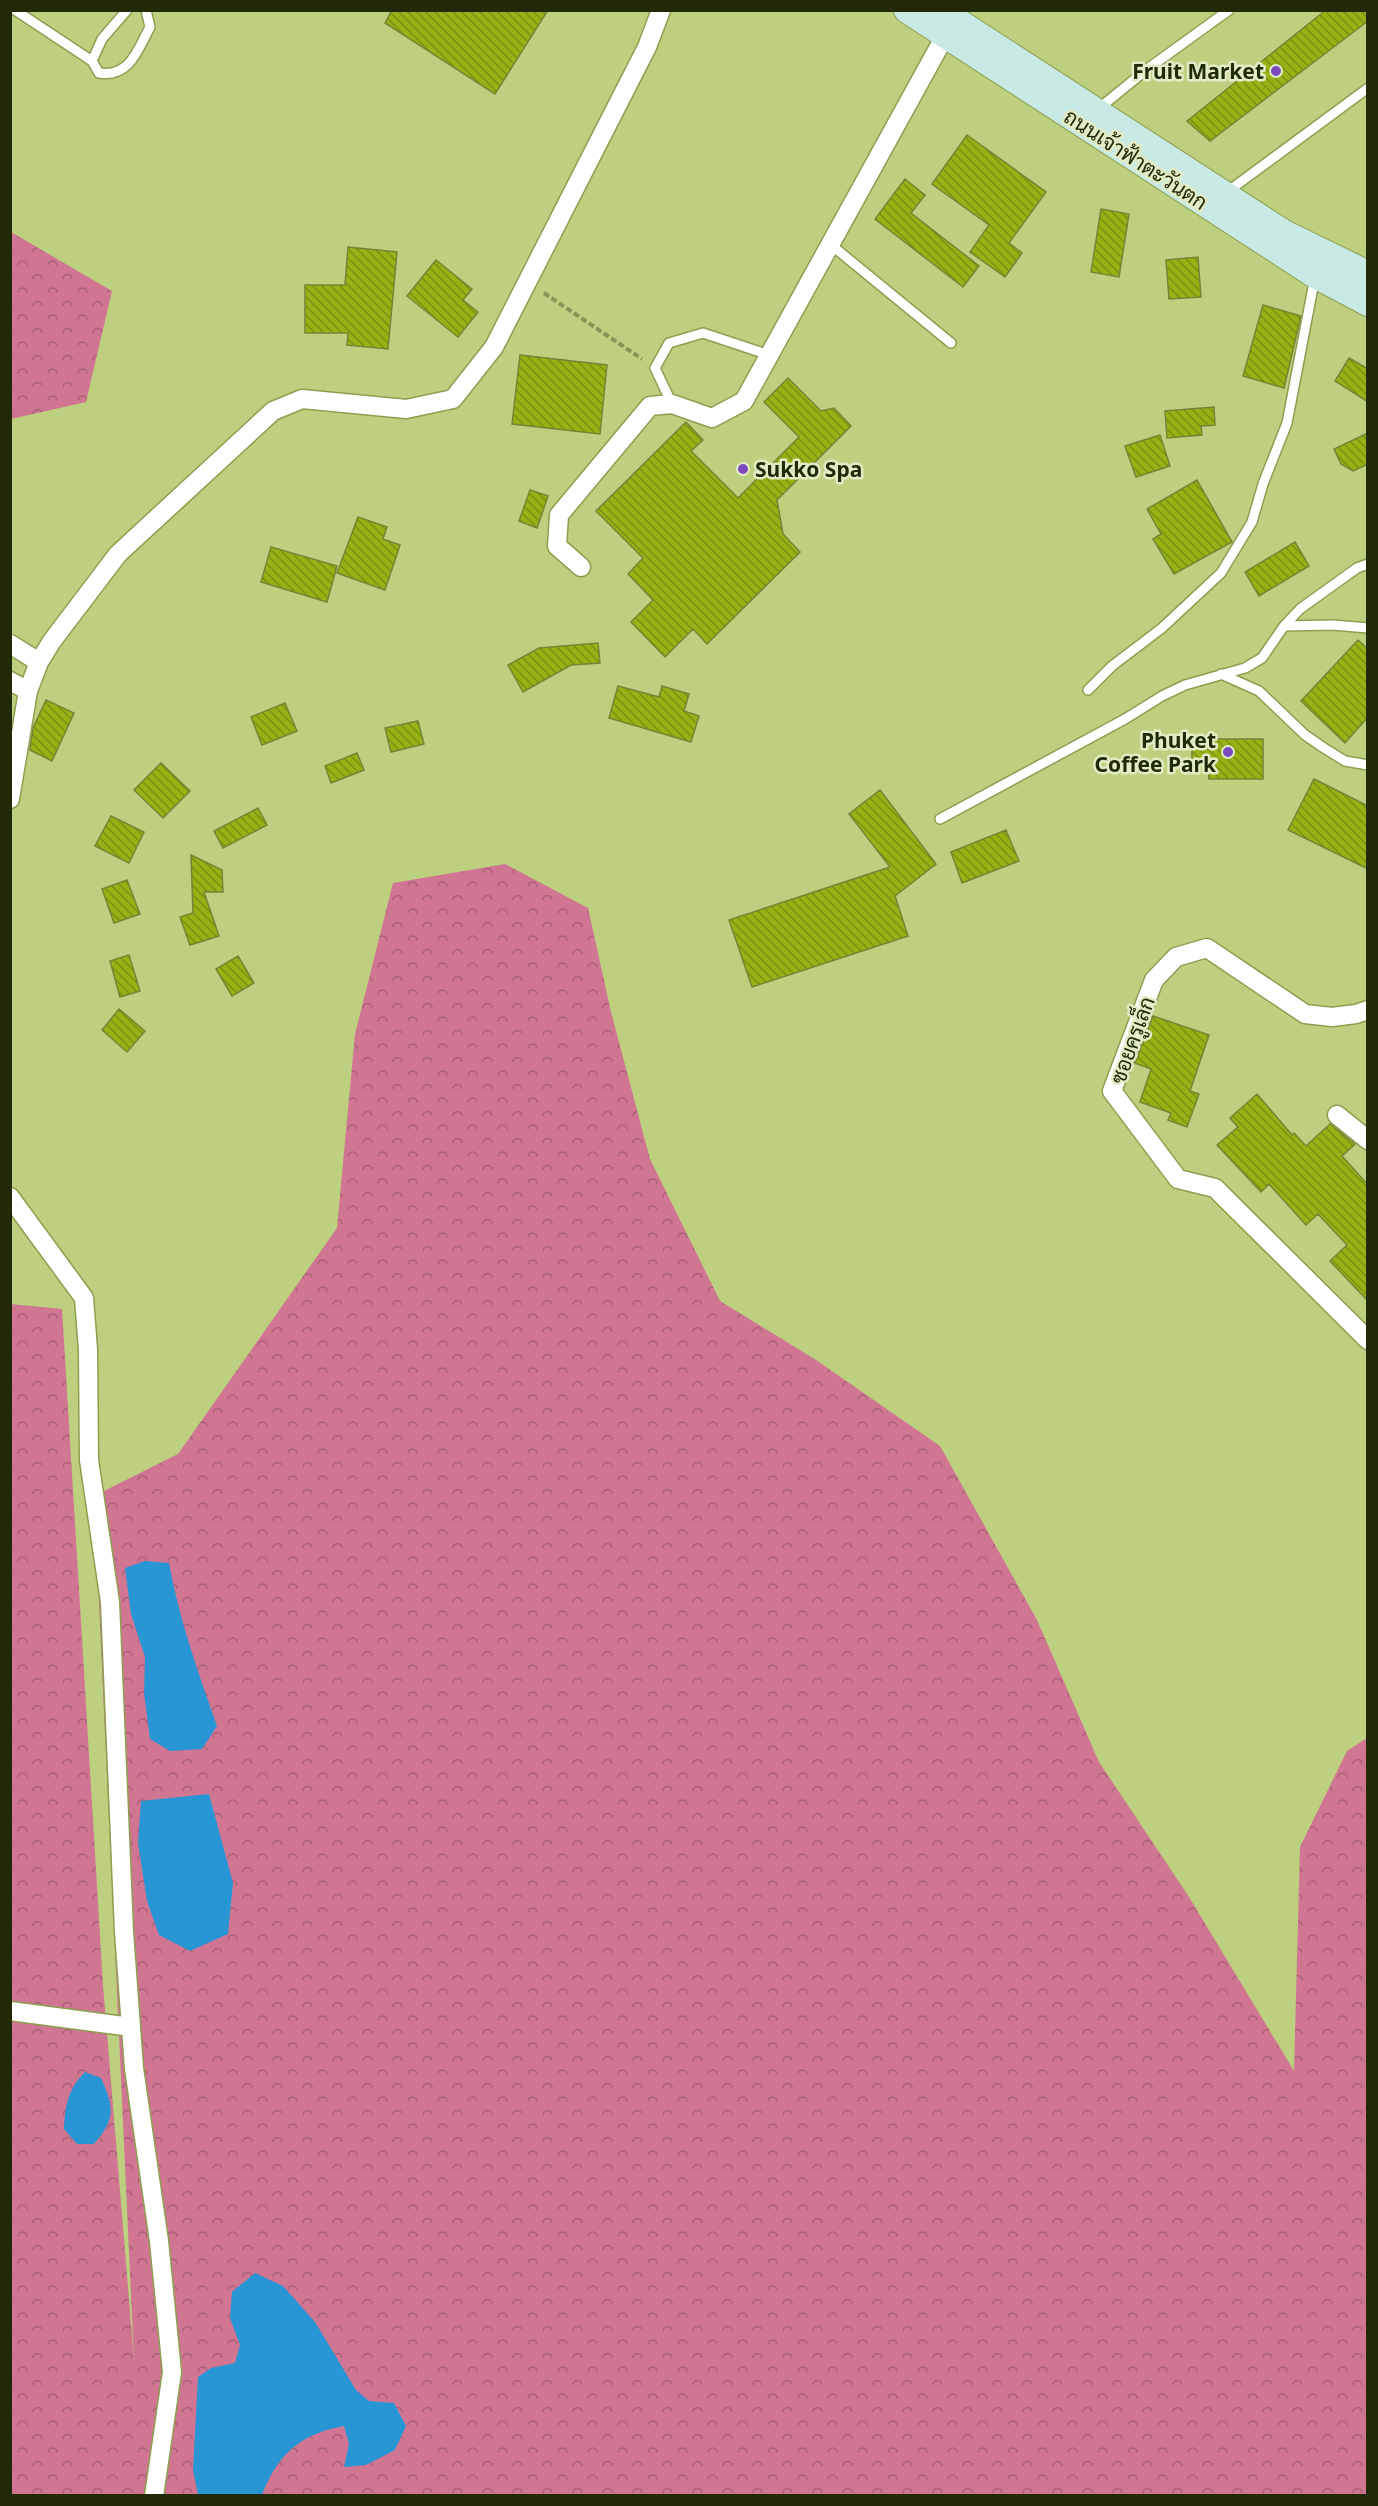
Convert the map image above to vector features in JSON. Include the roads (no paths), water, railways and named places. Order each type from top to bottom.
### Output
[{"type":"main road","name":"ถนนเจ้าฟ้าตะวันตก","points":[[907,10],[945,36],[1090,118]]},
{"type":"main road","name":"ถนนเจ้าฟ้าตะวันตก","points":[[940,10],[1090,118],[1216,200],[1315,275],[1368,303]]},
{"type":"main road","name":"ถนนเจ้าฟ้าตะวันตก","points":[[1216,200],[1368,274]]},
{"type":"street","points":[[10,799],[28,692],[39,662],[118,554],[273,411],[302,399],[406,409],[453,399],[495,346],[647,47],[661,10]]},
{"type":"street","points":[[581,567],[557,546],[559,515],[650,406],[672,404],[712,418],[744,401],[945,36]]},
{"type":"street","points":[[10,644],[39,662]]},
{"type":"street","points":[[10,681],[28,692]]},
{"type":"street","name":"ซอยครูเล็ก","points":[[1368,1011],[1332,1017],[1305,1014],[1207,948],[1176,957],[1154,980],[1112,1091],[1178,1179],[1215,1188],[1368,1340]]},
{"type":"street","points":[[1337,1115],[1368,1140]]},
{"type":"street","points":[[10,1197],[84,1298],[88,1350],[89,1460],[110,1602],[124,1932],[134,2068],[159,2241],[172,2372],[154,2496]]},
{"type":"street","points":[[10,2011],[131,2027]]},
{"type":"lane","points":[[15,10],[92,61],[99,73],[109,75],[129,65],[150,27],[146,10]]},
{"type":"lane","points":[[92,61],[102,39],[127,10]]},
{"type":"lane","points":[[1090,118],[1146,70],[1229,10]]},
{"type":"lane","points":[[1216,200],[1368,88]]},
{"type":"lane","points":[[830,244],[951,344]]},
{"type":"lane","points":[[1088,690],[1112,666],[1162,628],[1221,573],[1252,522],[1263,484],[1287,423],[1315,275]]},
{"type":"lane","points":[[672,404],[655,368],[669,343],[703,333],[769,356]]},
{"type":"lane","points":[[939,819],[1125,719],[1162,696],[1185,685],[1245,669],[1262,658],[1284,626],[1300,609],[1357,568],[1368,564]]},
{"type":"lane","points":[[1284,626],[1333,625],[1368,628]]},
{"type":"lane","points":[[1221,674],[1259,692],[1305,735],[1323,748],[1345,761],[1368,765]]},
{"type":"water","points":[[145,1561],[169,1563],[184,1625],[217,1726],[202,1749],[170,1751],[150,1739],[144,1693],[145,1657],[131,1614],[125,1568]]},
{"type":"water","points":[[209,1794],[233,1883],[228,1934],[190,1951],[159,1935],[147,1901],[138,1843],[141,1801]]},
{"type":"water","points":[[85,2072],[101,2078],[111,2112],[106,2127],[94,2144],[77,2144],[64,2129],[68,2098]]},
{"type":"water","points":[[255,2273],[283,2286],[315,2322],[356,2390],[369,2401],[394,2403],[406,2426],[395,2450],[366,2465],[344,2467],[349,2444],[344,2426],[315,2434],[293,2448],[275,2468],[262,2495],[198,2495],[193,2470],[198,2377],[211,2368],[235,2363],[240,2345],[230,2318],[232,2292]]},
{"type":"place","name":"Fruit Market","points":[[1276,71]]},
{"type":"place","name":"Sukko Spa","points":[[743,469]]},
{"type":"place","name":"Phuket Coffee Park","points":[[1228,752]]}]
